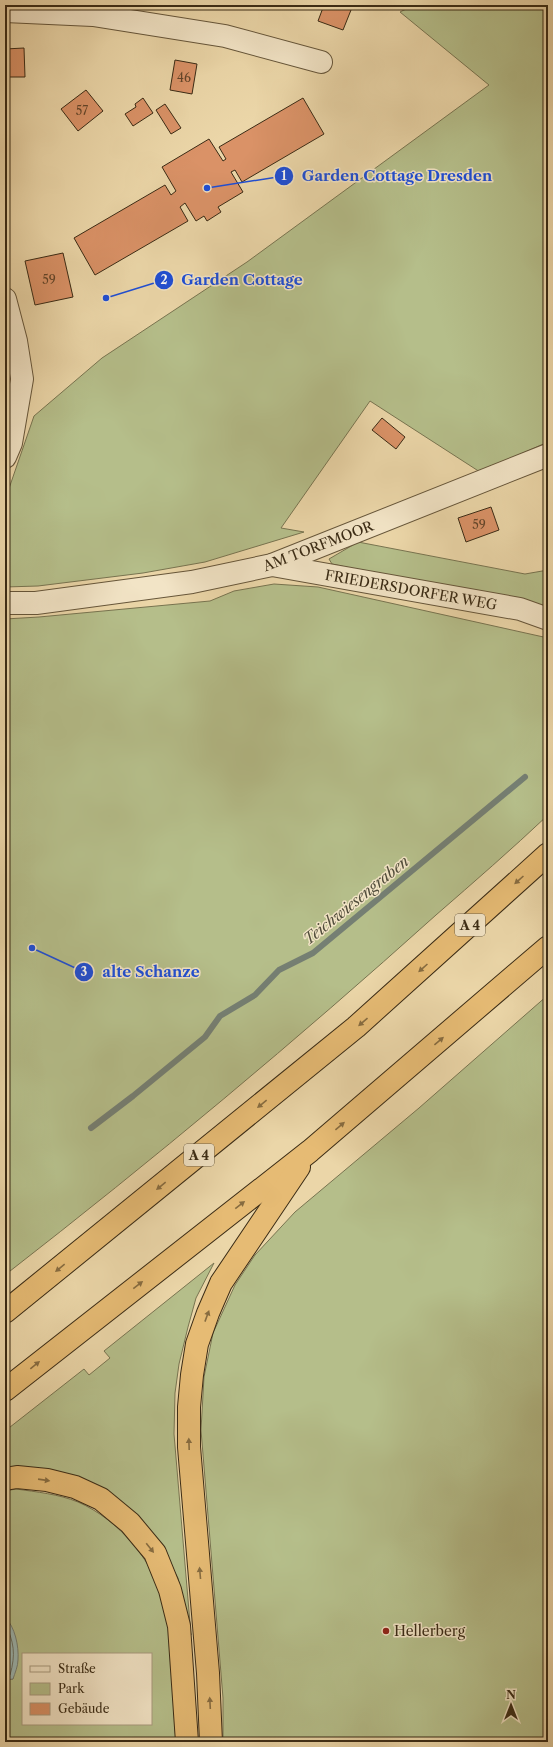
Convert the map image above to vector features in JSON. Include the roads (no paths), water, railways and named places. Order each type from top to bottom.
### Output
[{"type":"highway","name":"A 4","points":[[5,1312],[356,1027],[548,854]]},
{"type":"highway","points":[[5,1390],[310,1151],[548,947]]},
{"type":"highway","points":[[211,1742],[208,1673],[189,1447],[189,1407],[197,1344],[208,1313],[221,1284],[310,1151]]},
{"type":"highway","points":[[5,1479],[17,1477],[47,1480],[75,1487],[101,1499],[130,1523],[154,1553],[170,1590],[179,1626],[187,1742]]},
{"type":"street","points":[[5,11],[101,16],[224,36],[321,62]]},
{"type":"street","points":[[5,299],[16,341],[22,379],[11,443],[5,457]]},
{"type":"street","name":"AM TORFMOOR","points":[[5,603],[36,603],[192,582],[272,565],[548,455]]},
{"type":"street","name":"FRIEDERSDORFER WEG","points":[[272,565],[520,609],[548,619]]},
{"type":"water","points":[[5,1617],[14,1631],[17,1643],[18,1665],[13,1679],[5,1680]]},
{"type":"waterway","name":"Teichwiesengraben","points":[[91,1128],[205,1037],[220,1016],[255,995],[279,970],[313,953],[525,777]]},
{"type":"place","name":"Garden Cottage Dresden","points":[[207,188]]},
{"type":"place","name":"Garden Cottage","points":[[106,298]]},
{"type":"place","name":"alte Schanze","points":[[32,948]]},
{"type":"place","name":"Hellerberg","points":[[386,1631]]}]
